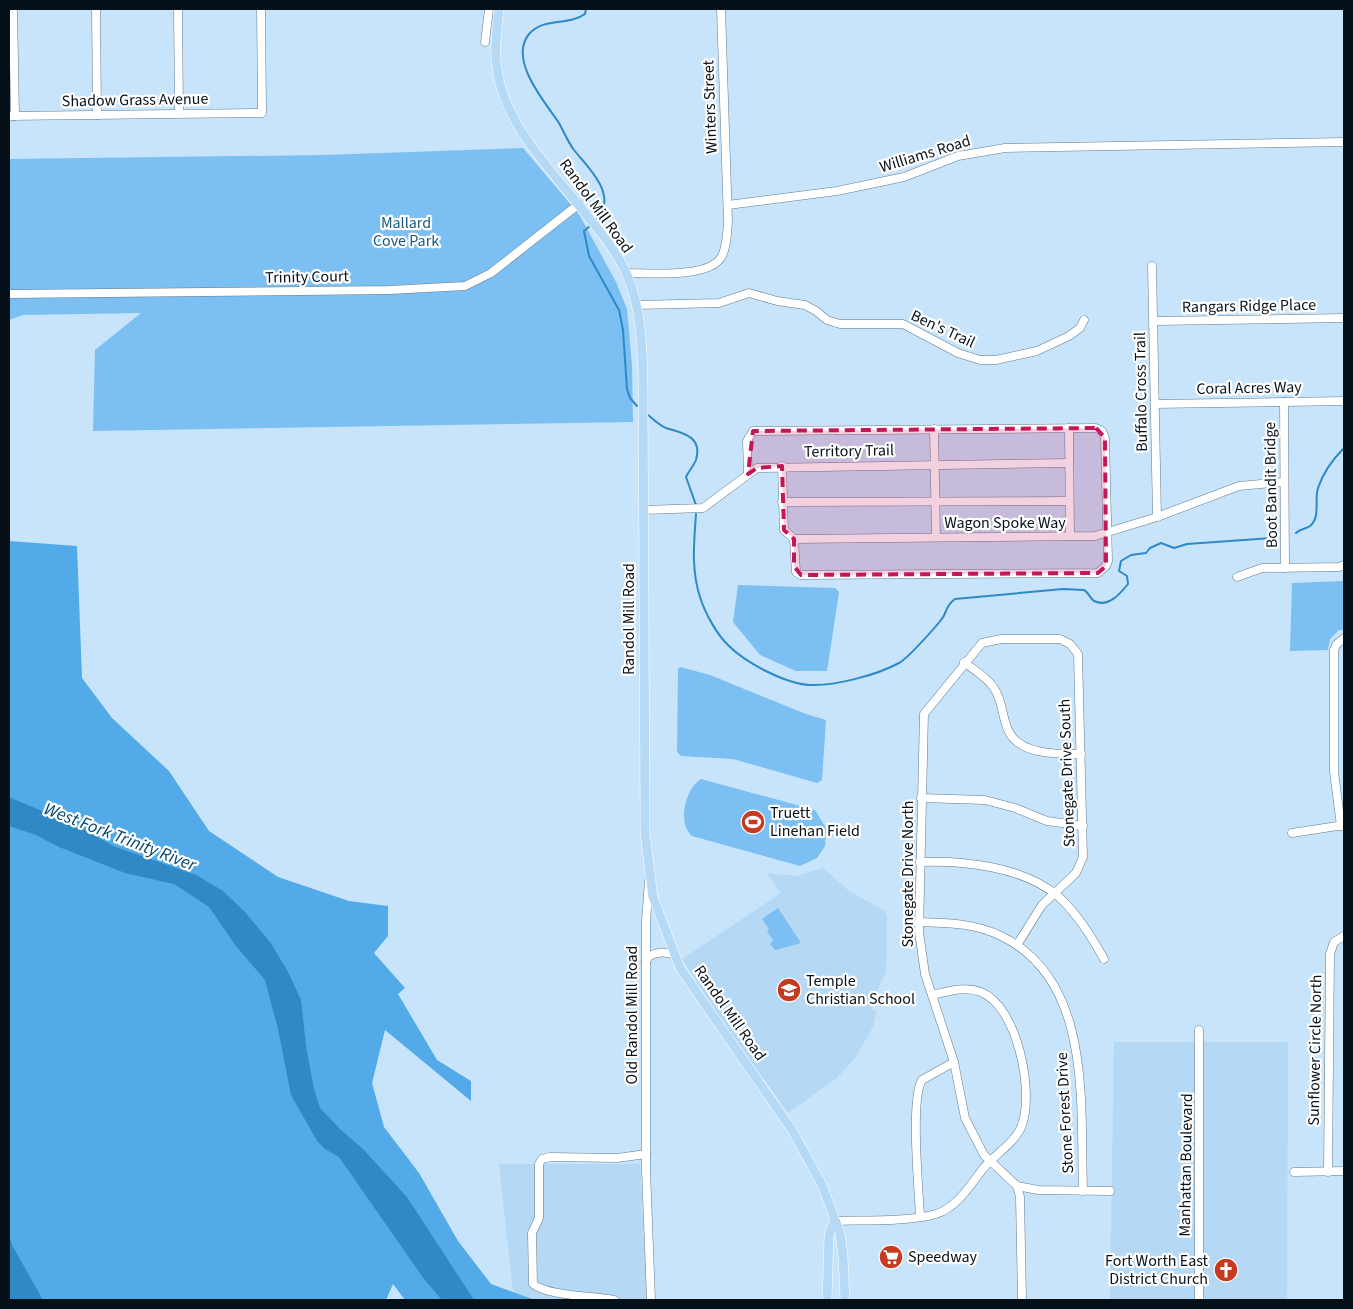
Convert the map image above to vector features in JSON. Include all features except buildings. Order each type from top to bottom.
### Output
[{"type":"main road","name":"Randol Mill Road","points":[[499,9],[496,68],[506,103],[525,136],[598,229],[626,273],[637,305],[642,350],[645,833],[649,876],[657,910],[675,955],[689,982],[804,1149],[822,1185],[840,1233],[845,1300]]},
{"type":"main road","points":[[827,1300],[829,1235],[834,1221]]},
{"type":"street","points":[[12,116],[13,9]]},
{"type":"street","points":[[96,9],[97,115]]},
{"type":"street","points":[[178,9],[179,113]]},
{"type":"street","name":"Shadow Grass Avenue","points":[[12,116],[262,113],[262,9]]},
{"type":"street","points":[[485,42],[488,9]]},
{"type":"street","name":"Winters Street","points":[[721,9],[728,205]]},
{"type":"street","name":"Williams Road","points":[[728,205],[837,191],[904,177],[958,156],[1005,148],[1344,142]]},
{"type":"street","name":"Trinity Court","points":[[9,294],[390,290],[464,286],[490,273],[578,204]]},
{"type":"street","points":[[626,273],[685,272],[713,266],[721,258],[726,242],[728,205]]},
{"type":"street","name":"Buffalo Cross Trail","points":[[1152,266],[1157,517]]},
{"type":"street","name":"Ben's Trail","points":[[637,305],[719,303],[749,292],[776,301],[805,305],[816,310],[828,320],[840,324],[903,324],[958,353],[980,360],[996,360],[1037,351],[1068,336],[1080,328],[1084,320]]},
{"type":"street","name":"Rangars Ridge Place","points":[[1154,321],[1344,318]]},
{"type":"street","name":"Coral Acres Way","points":[[1155,404],[1344,401]]},
{"type":"street","name":"Boot Bandit Bridge","points":[[1284,402],[1285,568]]},
{"type":"street","points":[[1069,428],[1070,536]]},
{"type":"street","points":[[748,474],[747,441],[753,431],[1096,428],[1102,431],[1105,438],[1108,560],[1106,566],[1098,573],[801,575],[796,572],[794,566],[794,539],[784,530],[782,466]]},
{"type":"street","points":[[934,429],[936,537]]},
{"type":"street","name":"Territory Trail","points":[[644,510],[703,508],[757,468],[782,466],[1068,463]]},
{"type":"street","name":"Wagon Spoke Way","points":[[794,539],[1095,536],[1157,517],[1239,486],[1284,482]]},
{"type":"street","points":[[782,502],[1069,501]]},
{"type":"street","points":[[1238,577],[1262,568],[1339,567],[1344,565]]},
{"type":"street","name":"Stonegate Drive North","points":[[1018,1186],[989,1161],[965,1118],[954,1062],[922,961],[919,922],[924,714],[964,662],[982,643],[990,640],[1041,638],[1066,641]]},
{"type":"street","points":[[1292,833],[1342,825],[1334,772],[1334,650],[1344,638]]},
{"type":"street","name":"Stonegate Drive South","points":[[1017,944],[1042,905],[1081,866],[1083,857],[1078,690],[1080,663],[1078,654],[1066,641]]},
{"type":"street","points":[[964,662],[994,687],[1009,733],[1018,742],[1035,750],[1058,754],[1081,754]]},
{"type":"street","points":[[921,798],[984,800],[1015,808],[1047,821],[1083,826]]},
{"type":"street","points":[[920,862],[960,862],[999,869],[1054,894],[1086,926],[1104,959]]},
{"type":"street","name":"Old Randol Mill Road","points":[[649,876],[646,964],[646,1154],[651,1300]]},
{"type":"street","name":"Stone Forest Drive","points":[[919,922],[950,923],[981,928],[1017,944],[1034,959],[1050,978],[1068,1015],[1078,1058],[1083,1191]]},
{"type":"street","name":"Sunflower Circle North","points":[[1328,1172],[1330,954],[1334,942],[1344,936]]},
{"type":"street","points":[[646,964],[648,957],[657,953],[667,952],[675,955]]},
{"type":"street","points":[[834,1221],[920,1217],[945,1210],[962,1196],[989,1161],[1014,1139],[1025,1115],[1021,1054],[1015,1034],[993,999],[982,992],[960,989],[933,996]]},
{"type":"street","name":"Manhattan Boulevard","points":[[1199,1030],[1199,1300]]},
{"type":"street","points":[[920,1217],[917,1112],[919,1085],[922,1080],[954,1062]]},
{"type":"street","points":[[614,1300],[587,1295],[568,1295],[539,1289],[533,1284],[532,1233],[539,1218],[539,1164],[542,1159],[550,1157],[617,1158],[646,1154]]},
{"type":"street","points":[[1294,1172],[1344,1171]]},
{"type":"street","points":[[1022,1300],[1020,1197],[1018,1186],[1110,1192]]},
{"type":"highlighted area","points":[[1096,428],[1105,438],[1106,566],[1098,573],[801,575],[794,566],[794,539],[784,530],[782,466],[757,468],[748,474],[753,431]]},
{"type":"shaded area","points":[[9,541],[77,546],[82,678],[112,718],[169,771],[209,831],[278,877],[349,901],[388,906],[388,936],[374,953],[405,988],[398,994],[437,1060],[471,1081],[471,1101],[385,1030],[372,1083],[384,1127],[419,1173],[458,1241],[491,1284],[535,1300],[405,1300],[393,1284],[386,1300],[9,1300]]},
{"type":"shaded area","points":[[9,795],[11,798],[80,827],[113,846],[196,875],[223,891],[245,912],[270,942],[287,970],[301,1000],[306,1046],[314,1089],[320,1108],[363,1149],[407,1197],[474,1300],[442,1300],[424,1279],[339,1157],[325,1149],[317,1141],[291,1095],[278,1029],[265,980],[236,946],[209,907],[174,884],[125,873],[59,847],[36,835],[9,826]]},
{"type":"shaded area","name":"Temple Christian School","points":[[823,868],[849,891],[885,911],[887,919],[886,971],[874,998],[872,1009],[877,1011],[873,1027],[855,1058],[837,1078],[788,1113],[724,1024],[682,959],[781,893],[767,873],[797,876]]},
{"type":"shaded area","points":[[1114,1042],[1288,1042],[1287,1300],[1110,1300]]},
{"type":"shaded area","points":[[499,1164],[640,1164],[647,1300],[535,1300],[513,1292]]},
{"type":"shaded area","points":[[9,1235],[12,1245],[43,1300],[9,1300]]},
{"type":"green space","name":"Mallard Cove Park","points":[[523,148],[579,214],[616,282],[627,309],[632,365],[633,422],[93,431],[95,350],[141,313],[23,315],[9,320],[9,159],[324,155]]},
{"type":"green space","points":[[1344,581],[1344,630],[1339,630],[1330,639],[1328,650],[1290,651],[1292,583]]},
{"type":"green space","points":[[738,585],[835,588],[839,592],[827,671],[796,671],[760,655],[733,622]]},
{"type":"green space","points":[[680,667],[710,675],[806,714],[826,720],[822,780],[817,783],[733,759],[681,756],[677,752],[678,669]]},
{"type":"green space","name":"Truett Linehan Field","points":[[701,779],[815,810],[826,828],[825,846],[817,858],[800,866],[692,836],[687,830],[685,823],[685,806],[691,790]]},
{"type":"green space","points":[[778,908],[801,943],[775,950],[770,944],[773,940],[767,931],[769,929],[762,919]]},
{"type":"waterway","points":[[586,9],[585,14],[578,18],[549,23],[535,29],[529,34],[524,44],[523,56],[526,68],[538,92],[559,123],[572,147],[600,183],[604,202],[602,212],[595,221]]},
{"type":"waterway","points":[[590,226],[584,231],[589,256],[619,310],[623,330],[627,389],[630,398],[637,406]]},
{"type":"waterway","points":[[647,414],[663,427],[690,437],[697,446],[696,460],[686,477],[696,505]]},
{"type":"waterway","points":[[1296,533],[1310,526],[1313,522],[1320,482],[1329,466],[1344,448]]},
{"type":"waterway","points":[[696,514],[695,577],[702,603],[716,630],[736,653],[756,666],[778,677],[810,685],[831,684],[856,679],[899,663],[933,630],[955,599],[1063,589],[1084,590],[1094,601],[1104,603],[1117,596],[1128,584],[1127,576],[1119,571],[1121,561],[1131,555],[1146,553],[1150,548],[1161,543],[1174,548],[1187,544],[1272,538]]},
{"type":"place","name":"Truett Linehan Field","points":[[753,822]]},
{"type":"place","name":"Temple Christian School","points":[[789,990]]},
{"type":"place","name":"Speedway","points":[[891,1257]]},
{"type":"place","name":"Fort Worth East District Church","points":[[1226,1270]]},
{"type":"water label","name":"West Fork Trinity River","points":[[120,837]]}]
